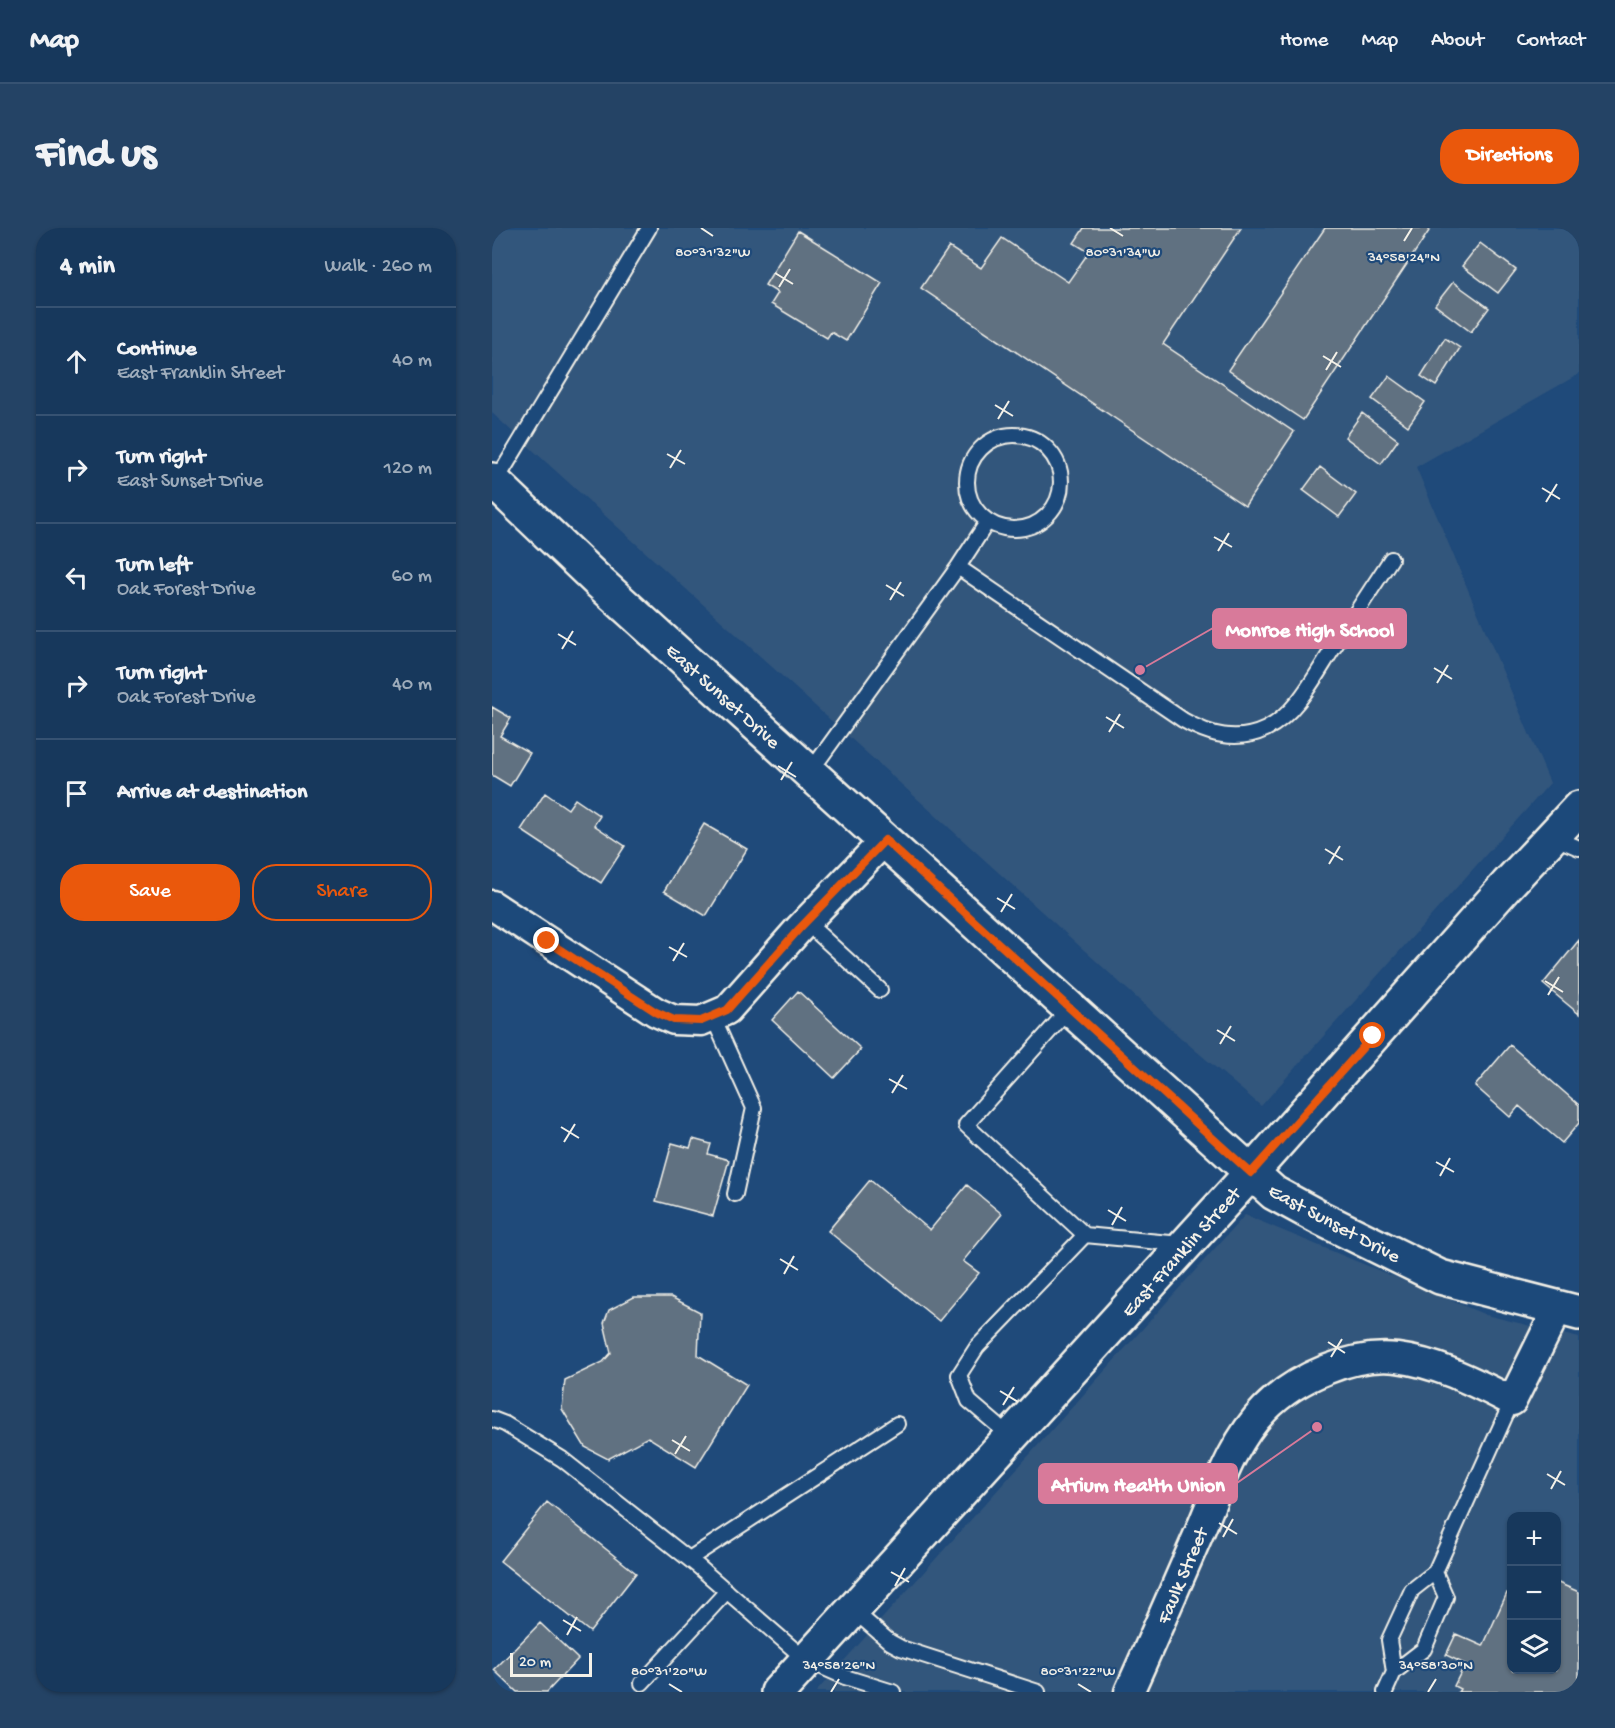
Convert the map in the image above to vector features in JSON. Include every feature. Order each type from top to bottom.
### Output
[{"type":"street","name":"East Sunset Drive","points":[[494,482],[600,583],[1274,1193],[1440,1277],[1569,1311]]},
{"type":"street","name":"East Franklin Street","points":[[778,1692],[1251,1173],[1566,842],[1579,808]]},
{"type":"street","points":[[492,905],[656,1012],[674,1020],[701,1021],[727,1010],[806,922],[885,840]]},
{"type":"street","points":[[1512,1401],[1569,1311]]},
{"type":"street","name":"Faulk Street","points":[[1129,1692],[1238,1446],[1258,1417],[1279,1397],[1331,1367],[1356,1360],[1396,1358],[1445,1370],[1512,1401]]},
{"type":"lane","points":[[494,482],[649,228]]},
{"type":"lane","points":[[1011,435],[1026,436],[1040,442],[1058,465],[1061,479],[1059,494],[1053,507],[1031,526],[1009,528],[988,521],[977,512],[970,499],[968,470],[974,456],[984,445],[997,438],[1011,435]]},
{"type":"lane","points":[[810,772],[958,567],[988,521]]},
{"type":"lane","points":[[958,567],[1183,720],[1202,731],[1222,736],[1244,736],[1267,729],[1288,712],[1305,691],[1391,559]]},
{"type":"lane","points":[[806,922],[880,990]]},
{"type":"lane","points":[[1070,1008],[966,1125],[1085,1235],[1187,1244]]},
{"type":"lane","points":[[713,1017],[754,1108],[735,1194]]},
{"type":"lane","points":[[1010,1436],[969,1401],[958,1375],[977,1347],[1085,1235]]},
{"type":"lane","points":[[1394,1672],[1389,1640],[1412,1590],[1435,1572],[1512,1401]]},
{"type":"lane","points":[[492,1419],[505,1424],[562,1459],[689,1559],[806,1660],[845,1677],[893,1692]]},
{"type":"lane","points":[[689,1559],[897,1424]]},
{"type":"lane","points":[[1385,1692],[1394,1672],[1424,1649],[1446,1596],[1435,1572]]},
{"type":"lane","points":[[642,1683],[727,1591]]},
{"type":"lane","points":[[853,1610],[890,1642],[901,1648],[1038,1692]]},
{"type":"shaded area","points":[[492,228],[1579,228],[1579,374],[1416,467],[1550,783],[1261,1106],[1181,1038],[492,413]]},
{"type":"shaded area","points":[[1245,1215],[1486,1315],[1579,1338],[1579,1692],[816,1692]]},
{"type":"building","points":[[1084,228],[1241,228],[1163,344],[1294,432],[1245,506],[921,288],[949,247],[981,268],[1002,238],[1068,282],[1089,252],[1074,243]]},
{"type":"building","points":[[1325,228],[1431,228],[1303,420],[1228,370]]},
{"type":"building","points":[[798,231],[882,283],[846,341],[831,332],[827,338],[771,304],[778,293],[765,285]]},
{"type":"building","points":[[1480,243],[1516,270],[1498,293],[1462,266]]},
{"type":"building","points":[[1453,282],[1489,308],[1471,332],[1435,305]]},
{"type":"building","points":[[1445,338],[1460,348],[1436,386],[1421,376]]},
{"type":"building","points":[[1389,376],[1425,402],[1408,426],[1372,399]]},
{"type":"building","points":[[1362,413],[1398,440],[1381,464],[1345,437]]},
{"type":"building","points":[[1320,467],[1356,494],[1339,517],[1303,490]]},
{"type":"building","points":[[492,707],[511,718],[500,736],[530,753],[510,786],[492,775]]},
{"type":"building","points":[[545,793],[568,809],[575,799],[600,816],[594,825],[625,846],[601,883],[521,830]]},
{"type":"building","points":[[704,824],[747,849],[706,916],[664,891]]},
{"type":"building","points":[[1579,940],[1579,1014],[1543,984]]},
{"type":"building","points":[[798,991],[861,1049],[834,1078],[772,1020]]},
{"type":"building","points":[[1510,1045],[1579,1105],[1579,1123],[1562,1143],[1519,1106],[1510,1117],[1475,1086]]},
{"type":"building","points":[[693,1139],[711,1144],[708,1154],[729,1160],[713,1216],[656,1201],[672,1143],[690,1148]]},
{"type":"building","points":[[870,1180],[930,1230],[967,1185],[1002,1214],[963,1261],[979,1273],[939,1321],[828,1231]]},
{"type":"building","points":[[634,1297],[671,1297],[700,1312],[698,1355],[747,1385],[696,1467],[648,1437],[608,1459],[585,1447],[562,1409],[565,1380],[603,1362],[611,1353],[604,1323],[609,1310]]},
{"type":"building","points":[[547,1502],[636,1573],[590,1632],[500,1561]]},
{"type":"building","points":[[1561,1584],[1579,1592],[1579,1692],[1458,1692],[1460,1689],[1454,1686],[1465,1664],[1446,1655],[1456,1634],[1483,1646],[1507,1593],[1507,1674],[1561,1674]]},
{"type":"building","points":[[540,1623],[578,1659],[547,1692],[517,1692],[494,1670]]},
{"type":"place","name":"Monroe High School","points":[[1140,670]]},
{"type":"place","name":"Atrium Health Union","points":[[1317,1427]]},
{"type":"route","points":[[547,941],[656,1012],[674,1020],[701,1021],[727,1010],[799,929],[885,840],[1251,1173],[1373,1036]]}]
